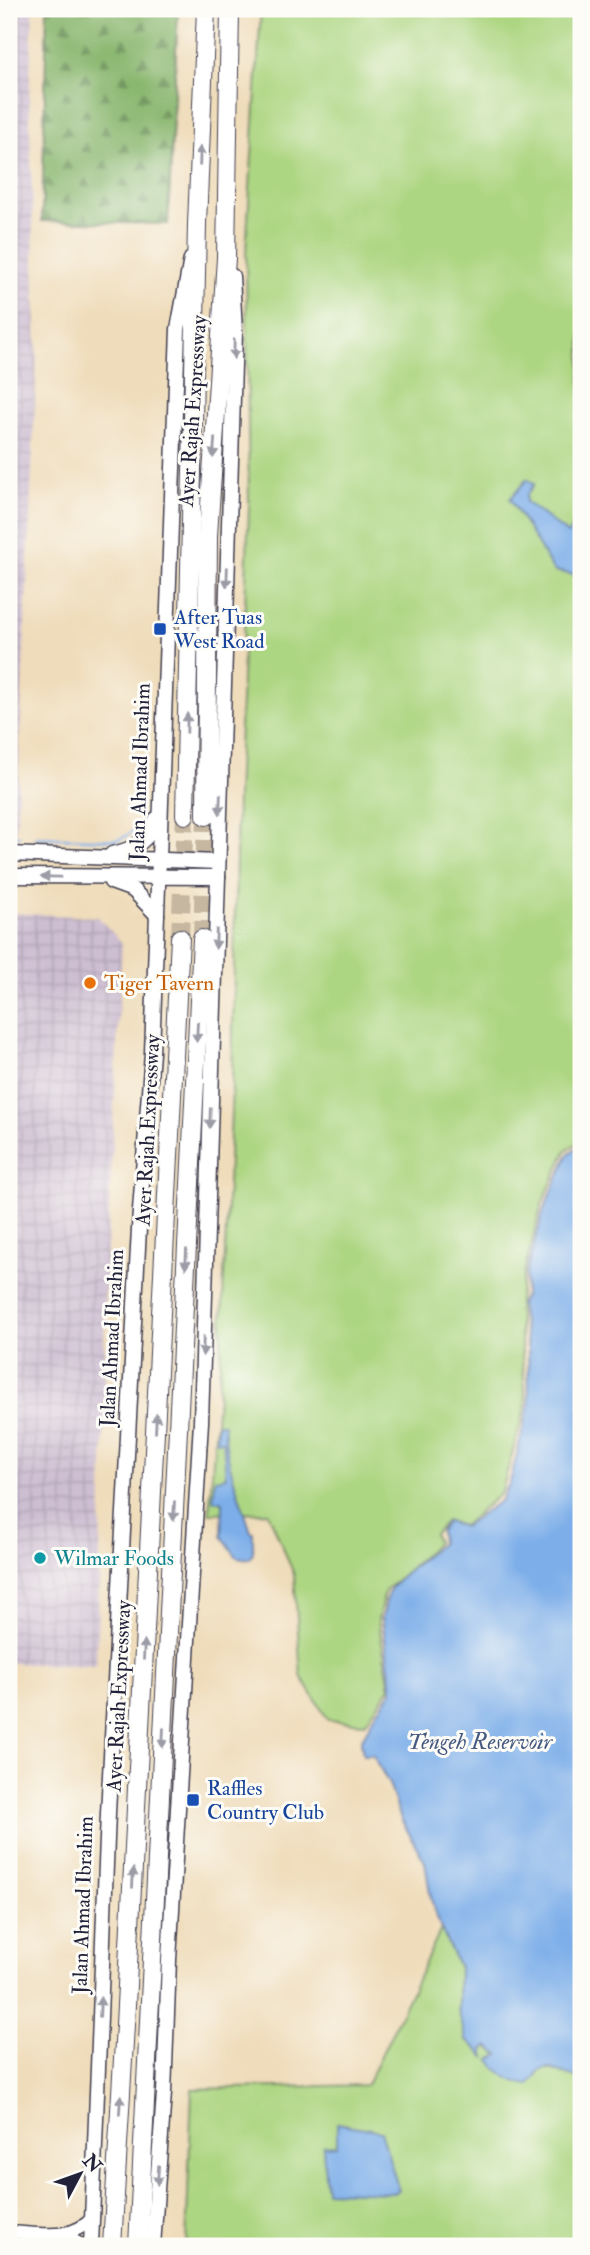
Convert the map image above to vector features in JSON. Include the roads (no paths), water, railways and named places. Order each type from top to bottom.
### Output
[{"type":"highway","name":"Ayer Rajah Expressway","points":[[185,815],[197,224],[206,9]]},
{"type":"highway","name":"Ayer Rajah Expressway","points":[[206,816],[208,536],[226,258],[232,9]]},
{"type":"highway","name":"Ayer Rajah Expressway","points":[[112,2246],[180,938]]},
{"type":"highway","name":"Ayer Rajah Expressway","points":[[138,2246],[202,939]]},
{"type":"main road","name":"Jalan Ahmad Ibrahim","points":[[91,2246],[106,1854],[138,1237],[152,1053],[178,329],[197,224]]},
{"type":"main road","points":[[153,2246],[201,1422],[235,332],[231,273],[226,258]]},
{"type":"main road","points":[[92,858],[121,852],[142,842],[153,828],[160,807]]},
{"type":"main road","points":[[9,854],[92,858],[158,869]]},
{"type":"main road","points":[[9,876],[92,878],[158,869],[218,869]]},
{"type":"main road","points":[[92,878],[126,886],[157,915]]},
{"type":"street","points":[[9,2232],[61,2234],[80,2229],[93,2217]]},
{"type":"street","points":[[61,2234],[83,2246]]},
{"type":"water","points":[[527,479],[534,484],[526,496],[526,502],[568,534],[576,520],[581,524],[581,576],[554,571],[510,499]]},
{"type":"water","name":"Tengeh Reservoir","points":[[581,1144],[581,2079],[549,2068],[540,2070],[529,2085],[512,2080],[498,2070],[490,2060],[499,2055],[488,2046],[483,2049],[485,2057],[466,2039],[458,2009],[459,1967],[441,1929],[431,1899],[425,1862],[401,1819],[389,1784],[373,1755],[363,1755],[361,1742],[392,1691],[382,1617],[390,1590],[441,1544],[440,1531],[447,1522],[464,1527],[501,1500],[510,1482],[529,1405],[528,1350],[520,1304],[525,1295],[526,1274],[544,1209],[568,1155]]},
{"type":"water","points":[[217,1423],[224,1424],[230,1466],[253,1532],[253,1553],[250,1559],[237,1557],[222,1536],[223,1502],[213,1500],[215,1479],[226,1477],[223,1441],[216,1440]]},
{"type":"water","points":[[337,2123],[381,2131],[399,2191],[326,2191],[323,2146],[337,2145]]},
{"type":"waterway","points":[[34,837],[118,840],[139,825],[151,803]]},
{"type":"waterway","points":[[9,835],[19,836]]},
{"type":"tunnel","points":[[180,938],[185,815]]},
{"type":"tunnel","points":[[202,939],[206,816]]},
{"type":"place","name":"After Tuas West Road","points":[[160,629]]},
{"type":"place","name":"Tiger Tavern","points":[[90,983]]},
{"type":"place","name":"Wilmar Foods","points":[[40,1558]]},
{"type":"place","name":"Raffles Country Club","points":[[193,1800]]}]
